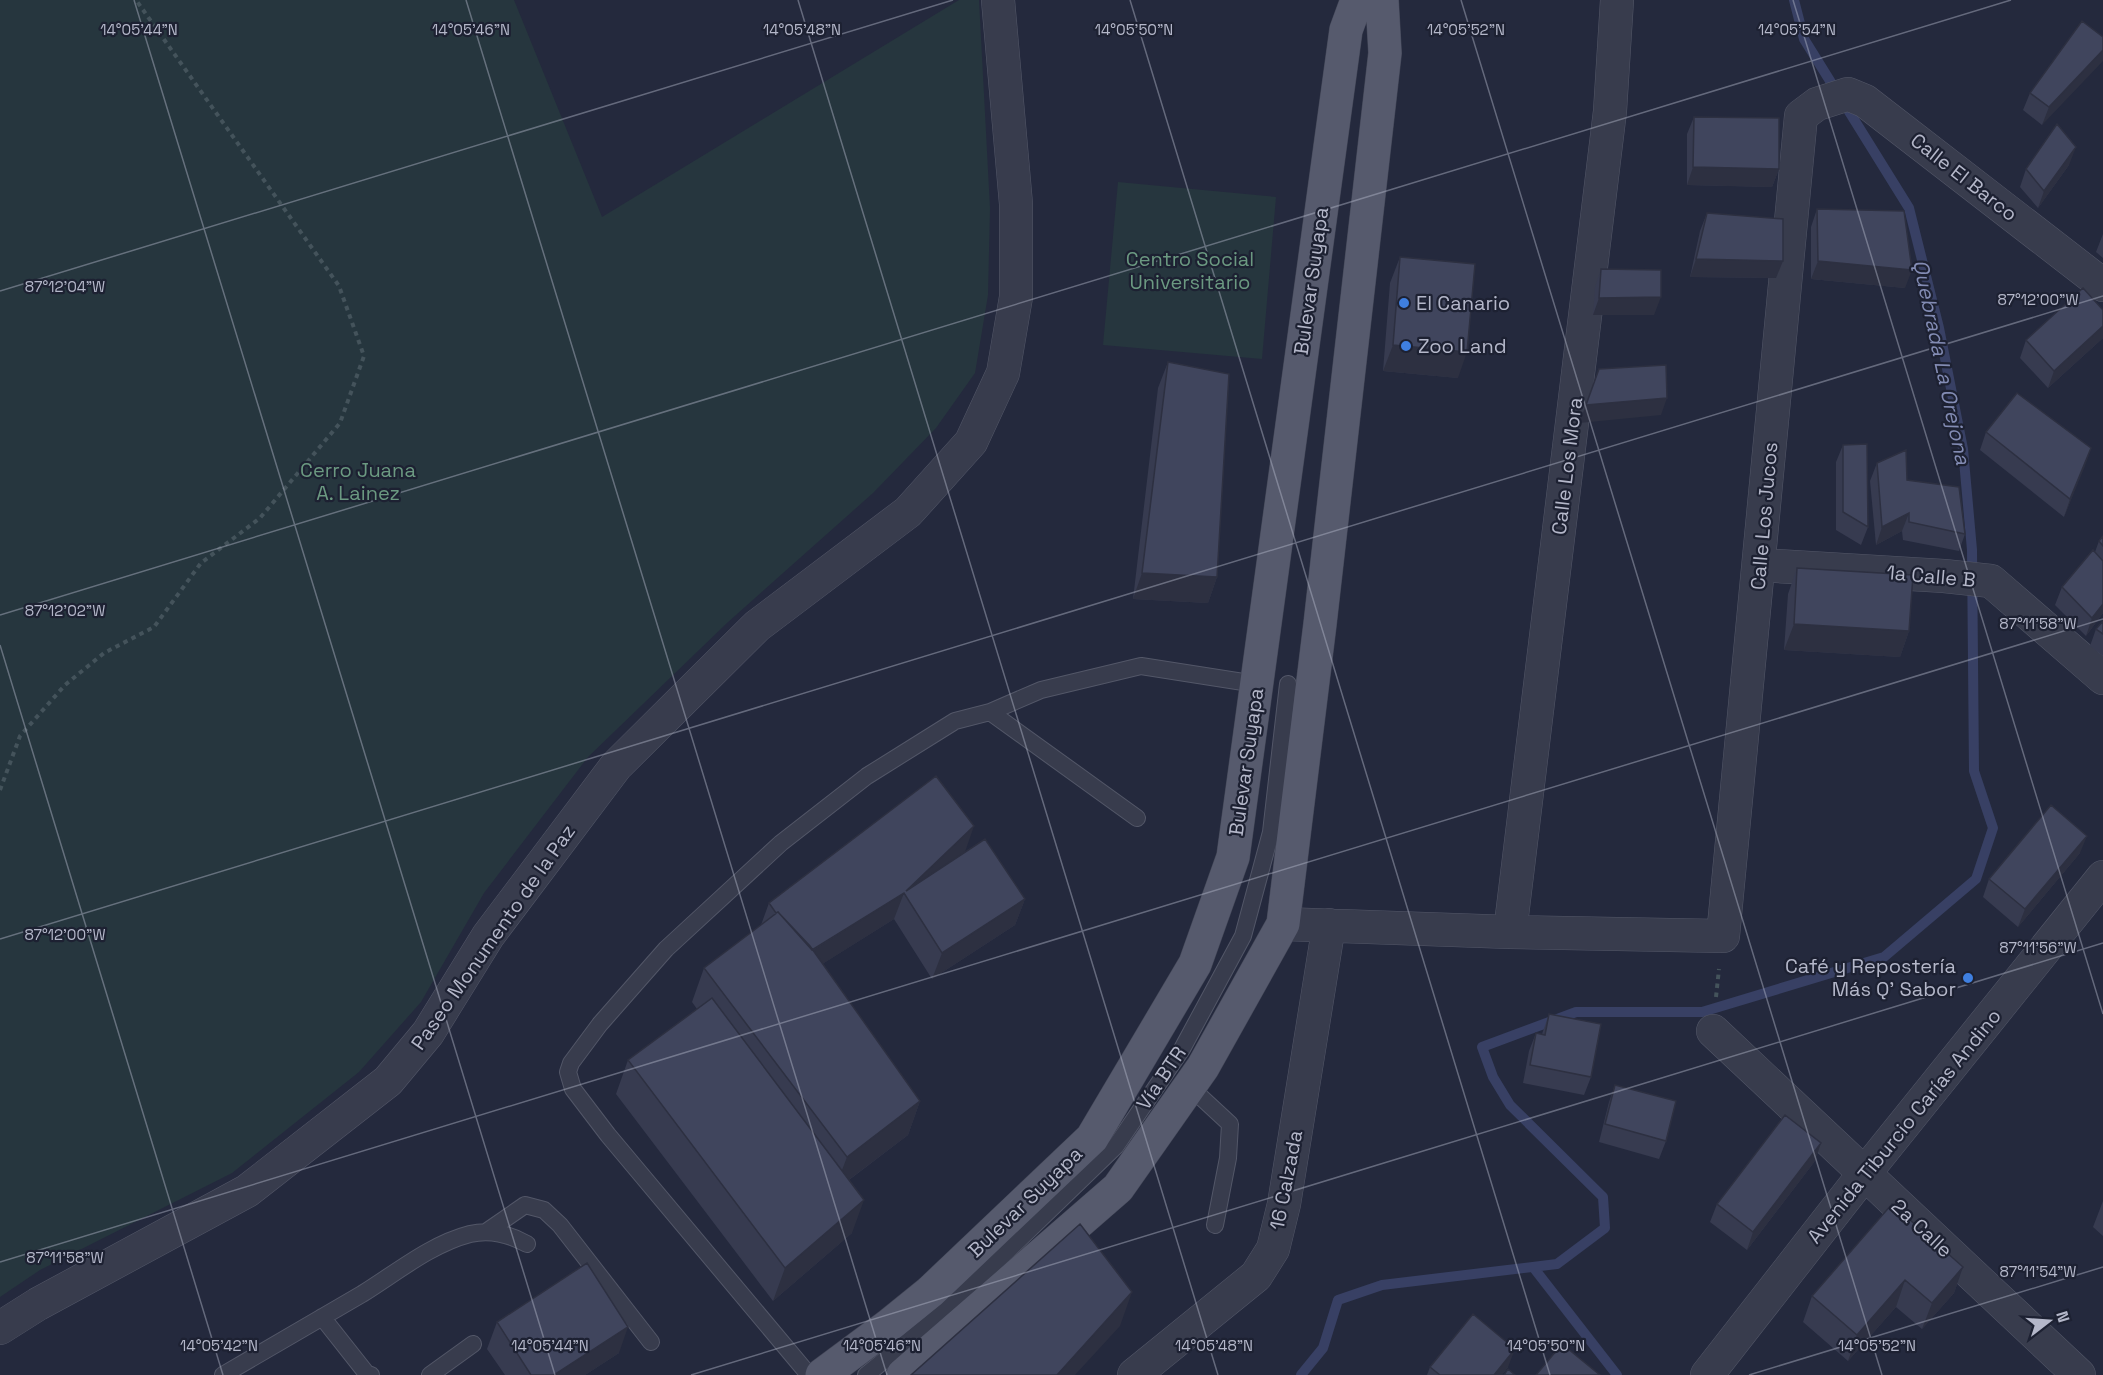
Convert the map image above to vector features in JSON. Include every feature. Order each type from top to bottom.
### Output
[{"type":"main road","name":"Bulevar Suyapa","points":[[822,1375],[930,1292],[1092,1138],[1195,964],[1233,857],[1272,684],[1346,30],[1357,0]]},
{"type":"main road","points":[[903,1375],[1118,1188],[1203,1067],[1283,924],[1320,624],[1385,53],[1382,0]]},
{"type":"street","name":"Paseo Monumento de la Paz","points":[[0,1328],[38,1304],[247,1191],[388,1080],[428,1033],[488,936],[616,765],[757,626],[908,512],[971,442],[1004,373],[1016,297],[1016,204],[998,0]]},
{"type":"street","name":"Calle Los Mora","points":[[1510,932],[1608,123],[1617,0]]},
{"type":"street","name":"Calle El Barco","points":[[1817,104],[1848,94],[1865,100],[2103,285]]},
{"type":"street","name":"Calle Los Jucos","points":[[1721,951],[1760,565],[1801,116],[1817,104]]},
{"type":"street","name":"1a Calle B","points":[[1760,565],[1991,581],[2103,678]]},
{"type":"street","name":"Avenida Tiburcio Carías Andino","points":[[1707,1375],[1864,1174],[2103,877]]},
{"type":"street","points":[[1283,924],[1510,932],[1721,951]]},
{"type":"street","name":"16 Calzada","points":[[1134,1375],[1256,1276],[1273,1250],[1284,1204],[1329,925]]},
{"type":"street","name":"2a Calle","points":[[1713,1031],[2079,1375]]},
{"type":"lane","points":[[809,1375],[608,1135],[573,1089],[568,1072],[571,1063],[600,1024],[666,950],[781,843],[867,776],[955,721],[990,712],[1041,690],[1141,666],[1272,684]]},
{"type":"lane","name":"Vía BTR","points":[[866,1375],[944,1312],[1116,1146],[1182,1049],[1244,936],[1272,832],[1272,684]]},
{"type":"lane","points":[[990,712],[1137,818]]},
{"type":"lane","points":[[1189,1086],[1230,1124],[1228,1158],[1215,1225]]},
{"type":"lane","points":[[486,1232],[525,1205],[544,1210],[560,1226],[651,1342]]},
{"type":"lane","points":[[223,1375],[414,1260],[454,1239],[486,1232],[508,1234],[528,1244]]},
{"type":"lane","points":[[322,1317],[367,1374],[371,1375]]},
{"type":"lane","points":[[429,1375],[473,1344]]},
{"type":"path","points":[[0,790],[20,736],[65,685],[104,653],[154,627],[201,562],[260,518],[340,423],[364,356],[339,286],[136,0]]},
{"type":"path","points":[[1713,1031],[1721,951]]},
{"type":"green space","name":"Cerro Juana A. Lainez","points":[[0,0],[514,0],[602,217],[959,0],[979,0],[990,208],[988,295],[975,373],[936,428],[873,493],[727,623],[588,757],[484,893],[421,1002],[359,1072],[232,1173],[40,1270],[0,1297]]},
{"type":"green space","name":"Centro Social Universitario","points":[[1118,182],[1276,197],[1262,359],[1103,345]]},
{"type":"building","points":[[2082,21],[2103,37],[2103,50],[2049,107],[2030,93]]},
{"type":"building","points":[[1694,117],[1779,118],[1779,169],[1693,167]]},
{"type":"building","points":[[2057,124],[2076,147],[2044,191],[2026,169]]},
{"type":"building","points":[[1817,209],[1904,211],[1912,270],[1818,261]]},
{"type":"building","points":[[1707,213],[1783,219],[1783,261],[1696,259]]},
{"type":"building","points":[[1400,257],[1475,264],[1467,352],[1393,345]]},
{"type":"building","points":[[1601,269],[1661,270],[1661,297],[1599,298]]},
{"type":"building","points":[[2083,288],[2103,310],[2103,326],[2054,371],[2026,340]]},
{"type":"building","points":[[1168,362],[1229,374],[1217,577],[1142,573]]},
{"type":"building","points":[[1666,365],[1667,398],[1586,405],[1599,369]]},
{"type":"building","points":[[2017,393],[2091,448],[2070,499],[1986,432]]},
{"type":"building","points":[[1867,444],[1868,527],[1843,512],[1843,445]]},
{"type":"building","points":[[1906,450],[1907,480],[1959,487],[1965,534],[1909,522],[1909,513],[1882,527],[1877,463]]},
{"type":"building","points":[[2093,550],[2103,561],[2103,604],[2092,618],[2062,587]]},
{"type":"building","points":[[1797,568],[1913,575],[1909,631],[1794,624]]},
{"type":"building","points":[[2103,621],[2103,634],[2096,629]]},
{"type":"building","points":[[936,776],[974,826],[906,891],[985,839],[1025,899],[942,953],[904,893],[812,950],[769,903]]},
{"type":"building","points":[[2051,805],[2087,836],[2025,909],[1989,879]]},
{"type":"building","points":[[778,912],[810,946],[920,1101],[847,1157],[704,968]]},
{"type":"building","points":[[712,998],[864,1200],[785,1268],[628,1060]]},
{"type":"building","points":[[1549,1014],[1601,1024],[1591,1077],[1530,1065],[1536,1033],[1545,1035]]},
{"type":"building","points":[[1615,1085],[1676,1101],[1666,1141],[1605,1124]]},
{"type":"building","points":[[1785,1115],[1821,1143],[1753,1232],[1717,1204]]},
{"type":"building","points":[[1892,1204],[1963,1267],[1932,1303],[1905,1280],[1857,1335],[1812,1296]]},
{"type":"building","points":[[1080,1224],[1132,1292],[1057,1375],[911,1375]]},
{"type":"building","points":[[587,1263],[628,1327],[554,1375],[531,1375],[497,1322]]},
{"type":"building","points":[[1473,1314],[1515,1349],[1494,1375],[1440,1375],[1430,1367]]},
{"type":"building","points":[[1562,1344],[1600,1375],[1536,1375]]},
{"type":"building","points":[[1508,1369],[1515,1375],[1504,1375]]},
{"type":"waterway","name":"Quebrada La Orejona","points":[[1301,1375],[1323,1348],[1338,1300],[1382,1285],[1557,1264],[1605,1228],[1603,1197],[1510,1105],[1493,1077],[1482,1047],[1576,1012],[1702,1012],[1884,957],[1976,879],[1993,828],[1974,771],[1972,550],[1963,449],[1939,328],[1909,208],[1804,39],[1794,0]]},
{"type":"waterway","points":[[1533,1267],[1617,1375]]},
{"type":"place","name":"El Canario","points":[[1404,303]]},
{"type":"place","name":"Zoo Land","points":[[1406,346]]},
{"type":"place","name":"Café y Repostería Más Q' Sabor","points":[[1968,978]]}]
